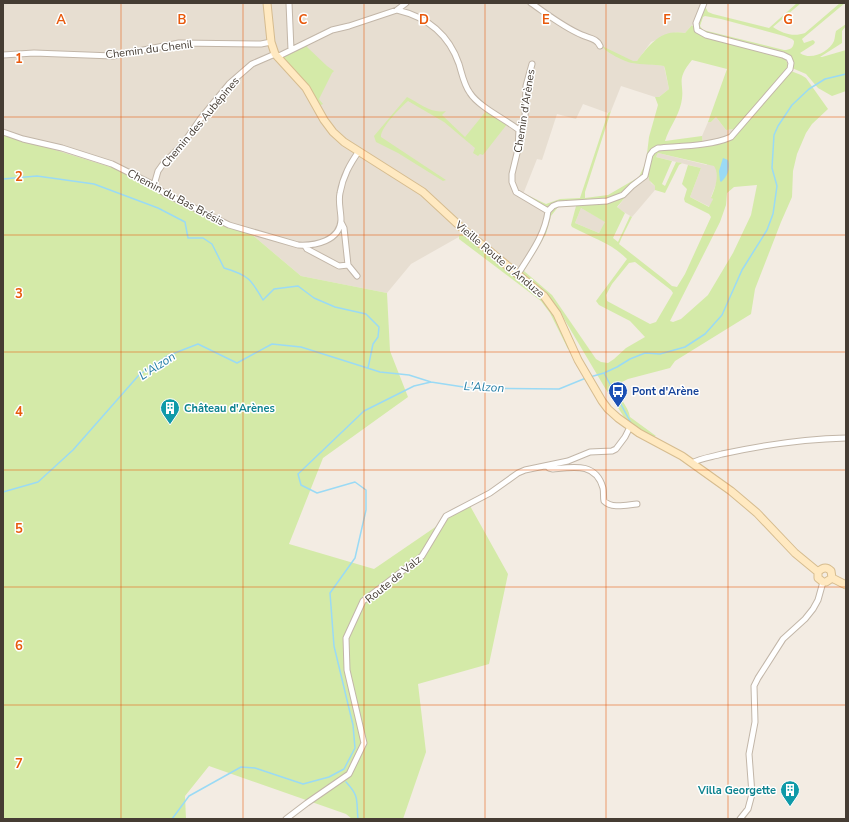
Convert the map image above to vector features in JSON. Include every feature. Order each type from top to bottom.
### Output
[{"type":"street","name":"Vieille Route d'Anduze","points":[[267,3],[272,42],[276,55],[306,88],[324,120],[333,132],[344,142],[423,192],[464,230],[544,296],[557,314],[578,360],[608,409],[630,427],[710,475],[757,513],[795,553],[818,572]]},
{"type":"street","points":[[289,3],[291,50]]},
{"type":"street","points":[[398,10],[406,3]]},
{"type":"street","points":[[531,3],[558,22],[581,35],[595,40],[600,46]]},
{"type":"street","points":[[518,274],[540,239],[544,230],[548,211],[553,206],[558,204],[607,201],[623,195],[645,176],[650,155],[658,148],[700,144],[731,137],[790,69],[789,58],[783,55],[706,35],[697,30],[696,23],[704,3]]},
{"type":"street","points":[[398,10],[410,13],[420,18],[440,32],[455,54],[466,85],[474,98],[519,130]]},
{"type":"street","name":"Chemin des Aubépines","points":[[154,185],[158,172],[163,164],[183,144],[201,118],[229,84],[252,64],[291,50],[332,30],[398,10]]},
{"type":"street","name":"Chemin du Chenil","points":[[3,55],[34,52],[112,56],[179,43],[261,44],[272,42]]},
{"type":"street","name":"Chemin d'Arènes","points":[[532,64],[526,86],[525,118],[519,130],[518,149],[512,174],[512,182],[516,192],[522,197],[548,211]]},
{"type":"street","name":"Chemin du Bas Brésis","points":[[3,132],[23,139],[62,148],[112,164],[154,185],[164,193],[229,225],[288,243],[304,246],[321,243],[335,235],[341,221]]},
{"type":"street","points":[[357,276],[348,265],[339,200],[341,188],[348,167],[359,151]]},
{"type":"street","points":[[304,246],[307,250],[339,266],[348,265]]},
{"type":"street","name":"Route de Valz","points":[[286,819],[349,774],[364,744],[347,670],[346,638],[363,601],[422,556],[446,516],[490,493],[518,473],[532,468],[568,461],[590,452],[612,451],[619,446],[630,427]]},
{"type":"street","points":[[692,463],[726,453],[774,444],[805,440],[846,438]]},
{"type":"street","points":[[547,466],[553,469],[577,467],[589,469],[600,480],[604,501],[606,504],[611,506],[637,504]]},
{"type":"street","points":[[823,582],[818,578],[818,572],[821,569],[829,569],[831,571],[832,578]]},
{"type":"street","points":[[823,582],[826,582],[832,578]]},
{"type":"street","points":[[832,578],[846,585]]},
{"type":"street","points":[[740,819],[748,809],[752,794],[749,754],[755,722],[754,686],[784,639],[813,609],[818,600],[823,582]]},
{"type":"shaded area","points":[[3,3],[704,3],[696,24],[692,25],[685,33],[677,32],[651,42],[637,61],[664,66],[669,89],[659,97],[621,86],[611,111],[608,113],[583,104],[576,119],[557,114],[542,160],[537,159],[522,197],[548,211],[547,220],[518,274],[464,234],[411,264],[387,293],[301,276],[250,233],[25,141],[3,134]]},
{"type":"shaded area","points":[[716,117],[726,130],[736,129],[740,131],[736,136],[729,140],[711,197],[713,199],[710,207],[690,197],[701,168],[656,157],[658,153],[707,165],[702,136],[708,122],[711,122]]},
{"type":"shaded area","points":[[649,177],[651,183],[655,186],[655,190],[632,217],[617,208],[632,188]]},
{"type":"shaded area","points":[[581,208],[606,222],[599,233],[575,223]]},
{"type":"green space","points":[[797,3],[801,3],[773,27],[789,34],[797,35],[805,33],[840,3],[845,3],[802,39],[804,43],[813,40],[815,42],[800,53],[814,56],[824,52],[832,45],[836,31],[846,24],[842,31],[842,43],[820,57],[846,50],[846,91],[832,96],[818,88],[806,74],[792,68],[792,61],[713,35],[699,29],[698,24],[705,6],[708,12],[713,14],[769,28]],"holes":[[[705,16],[784,36],[792,39],[794,41],[793,45],[790,49],[784,50],[703,30],[700,26],[703,17]]]},
{"type":"green space","points":[[692,25],[696,31],[782,57],[786,60],[789,67],[736,129],[726,130],[716,117],[711,122],[708,122],[727,69],[692,60],[683,73],[681,104],[665,141],[702,136],[703,145],[731,140],[791,71],[806,78],[828,109],[812,124],[806,133],[797,154],[793,171],[792,197],[755,289],[751,314],[675,361],[670,368],[628,379],[620,383],[620,397],[629,412],[630,417],[656,436],[652,437],[628,423],[605,388],[560,312],[549,297],[519,272],[534,249],[548,211],[523,193],[546,204],[560,199],[580,198],[608,113],[611,111],[585,192],[585,198],[608,195],[639,177],[646,162],[649,137],[658,105],[655,97],[659,97],[669,89],[665,69],[664,66],[636,64],[625,61],[611,54],[602,46],[633,61],[637,61],[657,39],[669,33],[685,33]],"holes":[[[658,153],[714,166],[717,173],[711,198],[713,199],[709,207],[690,197],[701,168],[688,165],[682,184],[687,189],[684,199],[685,202],[709,214],[711,217],[685,274],[677,287],[672,286],[619,244],[632,217],[630,216],[618,242],[613,238],[625,213],[617,207],[633,188],[649,177],[649,180],[655,186],[655,190],[665,193],[679,165],[682,163],[676,162],[665,186],[662,184],[672,161],[656,157]],[[757,185],[751,215],[733,253],[708,295],[681,319],[673,322],[670,321],[720,222],[726,205],[727,193],[734,187]],[[576,206],[571,225],[572,227],[614,248],[627,259],[596,301],[599,305],[630,321],[645,337],[626,348],[608,363],[601,362],[596,359],[552,295],[524,271],[546,234],[551,216],[558,207]],[[581,208],[605,222],[599,233],[575,223]],[[635,262],[673,293],[656,322],[650,324],[607,301],[606,295],[612,284],[629,263]]]},
{"type":"green space","points":[[323,36],[324,37],[309,44],[307,47],[334,71],[319,99],[323,104],[319,106],[281,57]]},
{"type":"green space","points":[[407,97],[435,111],[446,111],[442,115],[465,137],[487,110],[508,123],[483,155],[480,154],[478,156],[473,153],[475,148],[444,122],[408,101],[387,123],[381,137],[446,180],[443,181],[398,153],[376,142],[374,136]]},
{"type":"green space","points":[[3,134],[120,170],[250,233],[301,276],[387,293],[390,351],[408,397],[323,458],[289,544],[374,569],[469,504],[508,574],[489,664],[418,684],[426,752],[403,819],[352,819],[346,814],[209,766],[185,796],[186,819],[3,819]]},
{"type":"green space","points":[[464,234],[541,296],[555,316],[569,348],[568,349],[550,313],[541,301],[459,239],[459,235]]},
{"type":"water","points":[[723,158],[728,160],[729,169],[727,175],[721,182],[719,171]]},
{"type":"waterway","name":"L'Alzon","points":[[590,377],[604,373],[645,353],[660,354],[685,347],[705,334],[722,315],[742,270],[767,230],[773,214],[777,186],[772,168],[774,135],[778,126],[792,105],[809,89],[825,79],[846,74]]},
{"type":"waterway","points":[[3,179],[37,176],[94,184],[158,208],[185,222],[188,238],[203,238],[212,244],[224,268],[239,273],[252,282],[263,300],[274,289],[298,286],[314,298],[335,307],[366,314],[379,327],[378,337],[373,344],[368,368]]},
{"type":"waterway","name":"L'Alzon","points":[[3,492],[38,482],[73,450],[139,375],[167,356],[198,344],[237,363],[272,344],[301,347],[380,372],[409,375],[431,382],[470,388],[559,389],[586,378]]},
{"type":"waterway","points":[[604,373],[631,423],[635,426]]},
{"type":"waterway","points":[[172,819],[189,796],[241,767],[255,768],[303,784],[329,777],[344,769],[355,748],[353,725],[334,646],[330,593],[355,558],[366,510],[366,490],[355,482],[317,493],[301,485],[298,474],[364,411],[414,386],[431,382]]},
{"type":"waterway","points":[[346,782],[354,791],[357,803],[358,819]]},
{"type":"place","name":"Pont d'Arène","points":[[618,408]]},
{"type":"place","name":"Château d'Arènes","points":[[170,425]]},
{"type":"place","name":"Villa Georgette","points":[[790,807]]}]
